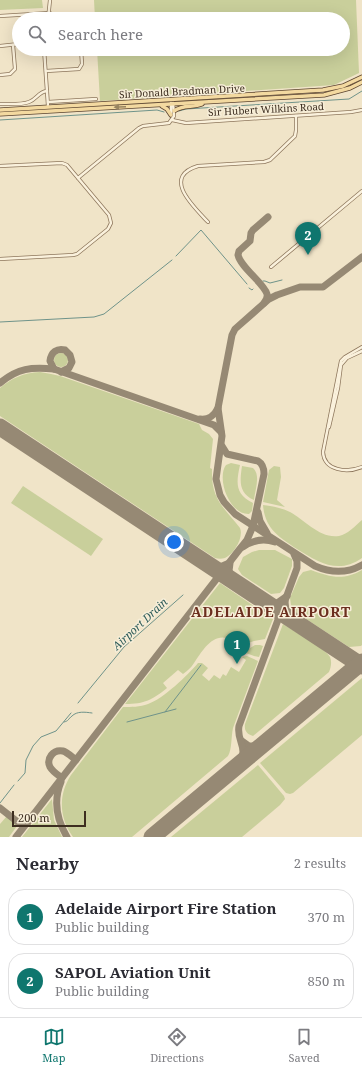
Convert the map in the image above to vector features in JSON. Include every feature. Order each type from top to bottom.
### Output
[{"type":"main road","name":"Sir Donald Bradman Drive","points":[[0,110],[48,104],[172,100],[323,90],[343,86],[362,77]]},
{"type":"main road","name":"Sir Donald Bradman Drive","points":[[0,115],[42,111],[324,95],[350,88],[362,82]]},
{"type":"main road","points":[[174,111],[184,106],[199,105],[205,102]]},
{"type":"main road","points":[[42,111],[48,104],[52,111]]},
{"type":"main road","points":[[158,105],[167,109],[171,115]]},
{"type":"street","points":[[50,0],[50,12]]},
{"type":"street","points":[[0,16],[12,15]]},
{"type":"street","points":[[0,46],[12,45]]},
{"type":"street","points":[[0,75],[10,74],[15,69],[14,56]]},
{"type":"street","points":[[45,56],[48,104]]},
{"type":"street","points":[[46,71],[79,69],[82,64],[81,56]]},
{"type":"street","points":[[0,104],[28,103],[35,99],[41,92],[47,90]]},
{"type":"street","name":"Sir Donald Bradman Drive","points":[[48,104],[96,99]]},
{"type":"street","points":[[172,100],[172,120]]},
{"type":"street","points":[[78,178],[139,128],[143,126],[166,125],[174,116],[172,104]]},
{"type":"street","name":"Sir Hubert Wilkins Road","points":[[172,120],[186,123],[362,110]]},
{"type":"street","points":[[208,222],[183,192],[182,181],[185,173],[189,169],[198,166],[270,160],[295,136],[296,116]]},
{"type":"street","points":[[0,166],[62,163],[69,167],[109,215],[111,223],[108,229],[77,254],[0,259]]},
{"type":"street","points":[[271,267],[362,191]]},
{"type":"street","points":[[328,431],[341,361],[344,357],[362,347]]},
{"type":"street","points":[[362,351],[347,358],[341,365],[333,413],[323,452],[325,460],[328,464],[337,468],[347,470],[362,467]]},
{"type":"green space","points":[[0,0],[42,0],[43,8],[0,10]]},
{"type":"green space","points":[[94,0],[356,0],[359,73],[334,85],[100,101],[97,56],[350,56],[350,12],[95,12]]},
{"type":"green space","points":[[61,353],[66,355],[68,360],[66,365],[61,367],[56,365],[54,360],[56,355]]},
{"type":"green space","points":[[40,372],[60,376],[199,424],[202,430],[209,434],[213,439],[210,468],[212,469],[212,480],[216,495],[223,508],[240,528],[241,536],[232,553],[225,558],[215,558],[0,416],[0,388],[9,381],[18,377]]},
{"type":"green space","points":[[231,463],[240,465],[238,487],[243,496],[253,503],[252,511],[249,514],[242,513],[236,509],[231,503],[224,487],[223,471],[226,465]]},
{"type":"green space","points":[[242,466],[253,468],[257,475],[254,500],[245,494],[241,486]]},
{"type":"green space","points":[[274,466],[280,467],[281,477],[277,500],[285,507],[263,502],[269,470]]},
{"type":"green space","points":[[23,486],[103,539],[91,556],[11,503]]},
{"type":"green space","points":[[263,505],[277,507],[296,515],[325,535],[339,536],[345,534],[362,520],[362,558],[345,566],[328,565],[320,562],[297,549],[274,532],[264,513]]},
{"type":"green space","points":[[259,550],[275,550],[292,559],[292,566],[284,588],[280,593],[271,594],[242,575],[238,569],[243,557]]},
{"type":"green space","points":[[311,570],[330,576],[343,577],[362,570],[361,646],[349,647],[294,611],[290,598],[299,577],[303,572]]},
{"type":"green space","points":[[220,583],[273,619],[265,639],[240,646],[227,638],[216,639],[207,645],[187,671],[183,674],[178,670],[163,683],[167,688],[157,696],[143,702],[125,704]]},
{"type":"green space","points":[[283,624],[316,644],[327,653],[331,659],[329,672],[253,736],[246,732],[245,724]]},
{"type":"green space","points":[[255,645],[263,646],[259,657],[246,653],[247,650]]},
{"type":"green space","points":[[247,656],[258,661],[233,728],[228,756],[132,837],[73,837],[68,830],[63,814],[62,798],[64,790],[71,775],[123,707],[142,706],[161,697],[175,686],[198,663],[202,663],[208,668],[202,675],[209,681],[214,675],[220,679],[223,674],[226,676],[231,667],[239,672],[246,660],[242,657]]},
{"type":"green space","points":[[362,678],[362,735],[293,793],[286,793],[260,763]]},
{"type":"green space","points":[[258,765],[285,799],[242,837],[171,837]]},
{"type":"green space","points":[[52,799],[54,820],[62,837],[22,837]]},
{"type":"green space","points":[[7,816],[15,822],[17,826],[9,837],[0,837],[0,824]]},
{"type":"waterway","points":[[179,111],[186,109],[349,99],[362,91]]},
{"type":"waterway","points":[[0,120],[157,110],[164,112]]},
{"type":"waterway","points":[[176,256],[201,230],[247,284]]},
{"type":"waterway","points":[[0,322],[94,317],[104,314],[172,260]]},
{"type":"waterway","name":"Airport Drain","points":[[263,281],[270,283],[282,280]]},
{"type":"waterway","name":"Airport Drain","points":[[249,288],[252,290],[253,289]]},
{"type":"waterway","name":"Airport Drain","points":[[78,703],[124,647],[183,595]]},
{"type":"waterway","points":[[165,712],[201,665]]},
{"type":"waterway","points":[[127,722],[176,709]]},
{"type":"waterway","name":"Airport Drain","points":[[18,781],[25,773],[26,760],[33,746],[41,737],[56,731],[71,713]]},
{"type":"waterway","points":[[64,722],[76,713],[92,713]]},
{"type":"waterway","name":"Airport Drain","points":[[0,803],[14,785]]},
{"type":"taxiway","points":[[264,303],[267,299],[265,290],[243,265],[238,255],[239,251],[250,241],[253,230],[268,217]]},
{"type":"taxiway","points":[[362,257],[323,287],[300,287],[269,299],[235,329],[232,335],[218,408],[222,436],[216,479],[220,495],[235,514],[315,566],[338,572],[350,570],[362,565]]},
{"type":"taxiway","points":[[54,369],[50,361],[53,353],[57,350],[65,350],[70,355],[72,362],[69,368],[61,372]]},
{"type":"taxiway","points":[[0,383],[19,371],[38,368],[54,369],[214,425],[221,432]]},
{"type":"taxiway","points":[[200,419],[211,417],[218,408]]},
{"type":"taxiway","points":[[16,837],[247,540],[253,526],[264,474],[263,468],[261,463],[258,461],[227,454],[222,446]]},
{"type":"taxiway","points":[[258,512],[260,521],[267,533]]},
{"type":"taxiway","points":[[243,547],[258,540],[275,542]]},
{"type":"taxiway","points":[[238,765],[243,754],[239,736],[239,726],[297,568],[297,561],[294,554]]},
{"type":"taxiway","points":[[230,563],[229,571],[234,581]]},
{"type":"taxiway","points":[[211,565],[220,567],[227,564]]},
{"type":"taxiway","points":[[267,603],[277,603],[287,596]]},
{"type":"taxiway","points":[[285,602],[286,611],[291,618]]},
{"type":"taxiway","points":[[242,741],[249,746],[261,746]]},
{"type":"taxiway","points":[[62,778],[50,767],[49,761],[51,755],[53,753],[63,751],[68,753],[76,760]]},
{"type":"taxiway","points":[[61,782],[57,796],[57,810],[67,837]]},
{"type":"taxiway","points":[[0,808],[19,823],[28,822]]},
{"type":"runway","points":[[0,427],[362,666]]},
{"type":"runway","points":[[152,837],[362,662]]},
{"type":"place","name":"SAPOL Aviation Unit","points":[[308,255]]},
{"type":"place","name":"Adelaide Airport Fire Station","points":[[237,664]]},
{"type":"district","name":"ADELAIDE AIRPORT","points":[[271,612]]}]
